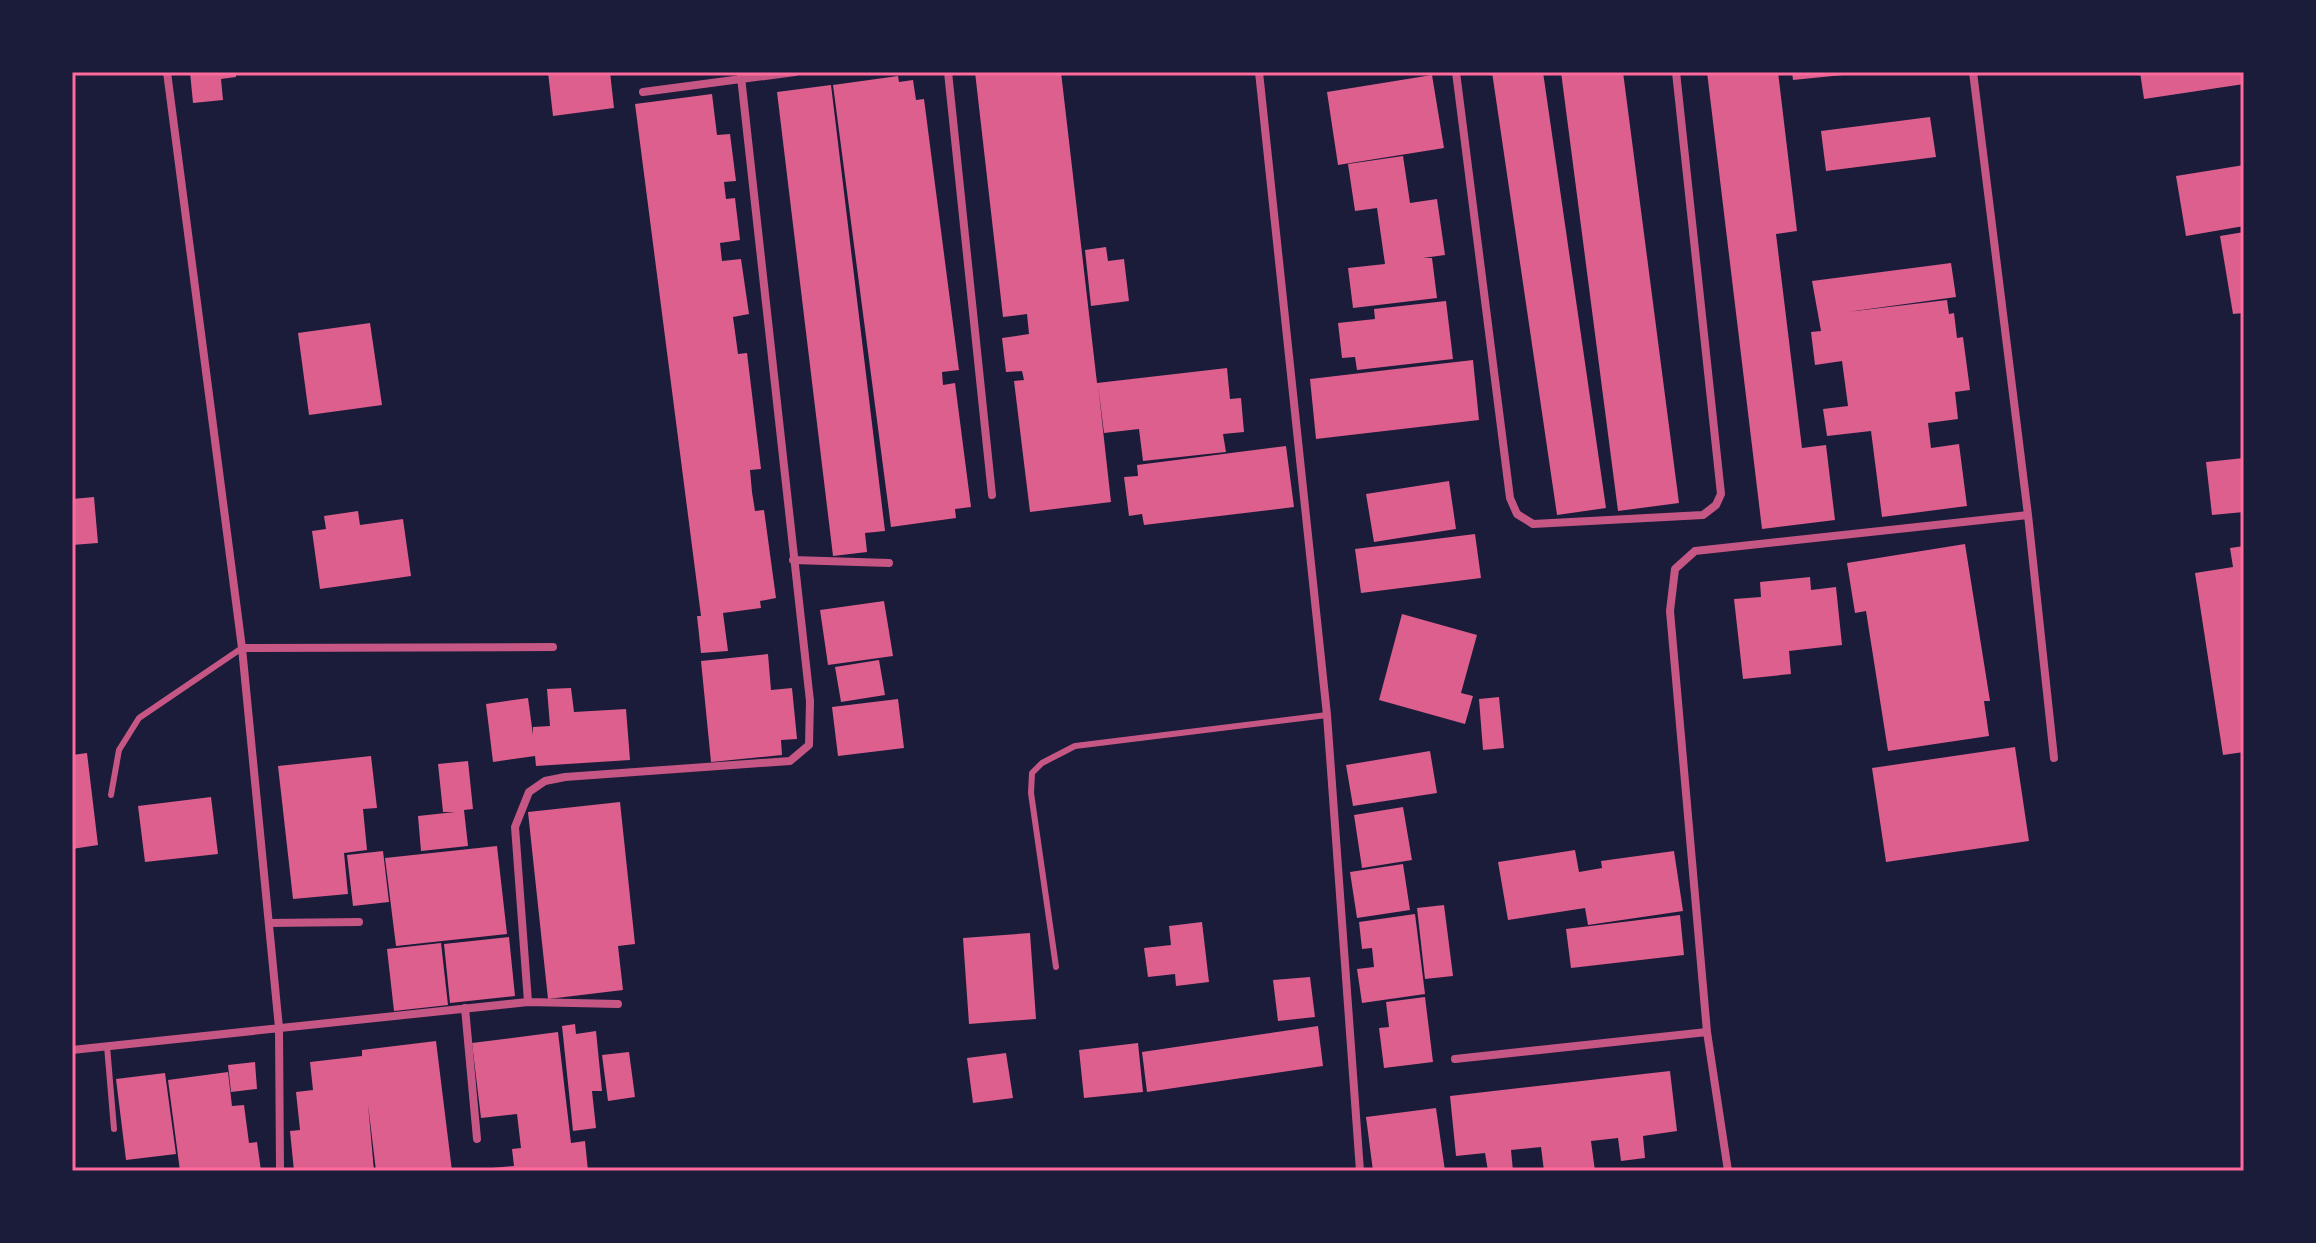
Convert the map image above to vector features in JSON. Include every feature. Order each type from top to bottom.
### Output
[{"type":"street","points":[[167,72],[242,648],[279,1028],[280,1170]]},
{"type":"street","points":[[643,92],[795,72]]},
{"type":"street","points":[[948,72],[992,495]]},
{"type":"street","points":[[1259,72],[1327,715],[1360,1171]]},
{"type":"street","points":[[1456,72],[1510,498],[1517,514],[1533,524],[1703,515],[1716,505],[1721,494],[1676,72]]},
{"type":"street","points":[[1973,72],[2028,515],[2054,758]]},
{"type":"street","points":[[528,1002],[515,827],[529,792],[545,781],[565,777],[790,761],[809,745],[810,701],[741,77]]},
{"type":"street","points":[[1728,1171],[1707,1032],[1670,611],[1675,569],[1695,551],[2028,515]]},
{"type":"street","points":[[793,560],[889,563]]},
{"type":"street","points":[[242,648],[553,647]]},
{"type":"street","points":[[269,923],[359,922]]},
{"type":"street","points":[[72,1050],[528,1002],[618,1004]]},
{"type":"street","points":[[465,1008],[477,1139]]},
{"type":"street","points":[[1455,1059],[1707,1032]]},
{"type":"lane","points":[[111,795],[119,750],[139,718],[242,648]]},
{"type":"lane","points":[[1056,967],[1031,793],[1032,773],[1042,763],[1075,746],[1327,715]]},
{"type":"lane","points":[[107,1046],[114,1129]]},
{"type":"building","points":[[190,72],[236,72],[236,77],[221,79],[223,100],[193,103]]},
{"type":"building","points":[[548,72],[610,72],[614,108],[553,116]]},
{"type":"building","points":[[975,72],[1061,72],[1097,383],[1227,368],[1230,399],[1241,398],[1244,432],[1223,434],[1226,452],[1143,461],[1139,429],[1104,433],[1098,385],[1111,502],[1030,512],[1014,381],[1024,380],[1022,371],[1006,372],[1002,338],[1029,334],[1027,314],[1003,317]]},
{"type":"building","points":[[1492,72],[1543,72],[1606,508],[1557,515]]},
{"type":"building","points":[[1561,72],[1623,72],[1679,503],[1618,511]]},
{"type":"building","points":[[1707,72],[1778,72],[1797,231],[1776,234],[1802,448],[1826,445],[1835,520],[1762,529]]},
{"type":"building","points":[[1792,72],[1853,72],[1853,74],[1793,80]]},
{"type":"building","points":[[2140,72],[2244,72],[2244,84],[2144,99]]},
{"type":"building","points":[[1432,75],[1444,148],[1338,165],[1327,92]]},
{"type":"building","points":[[898,76],[899,82],[913,80],[916,100],[924,99],[959,370],[942,372],[943,385],[955,383],[971,507],[955,509],[956,518],[891,527],[833,85]]},
{"type":"building","points":[[831,85],[885,531],[865,533],[867,552],[833,556],[777,92]]},
{"type":"building","points":[[712,94],[717,135],[730,134],[736,181],[724,182],[726,199],[735,198],[740,240],[720,243],[722,261],[741,259],[749,314],[733,317],[738,354],[747,353],[761,469],[750,470],[752,492],[755,511],[764,510],[776,598],[760,601],[761,608],[723,613],[728,651],[701,653],[697,616],[701,616],[635,104]]},
{"type":"building","points":[[1930,117],[1936,157],[1826,171],[1821,131]]},
{"type":"building","points":[[1403,156],[1410,203],[1437,199],[1445,255],[1423,258],[1432,258],[1437,298],[1353,308],[1348,268],[1385,264],[1377,208],[1355,211],[1348,164]]},
{"type":"building","points":[[2244,165],[2244,226],[2186,236],[2176,176]]},
{"type":"building","points":[[2244,232],[2244,313],[2233,314],[2220,236]]},
{"type":"building","points":[[1106,247],[1108,261],[1124,259],[1129,301],[1091,306],[1085,250]]},
{"type":"building","points":[[1951,263],[1956,297],[1847,312],[1947,300],[1949,314],[1954,313],[1957,338],[1963,337],[1970,390],[1955,392],[1958,419],[1928,423],[1931,448],[1959,444],[1967,506],[1882,517],[1871,431],[1827,436],[1823,409],[1848,406],[1842,361],[1815,365],[1811,332],[1821,331],[1812,281]]},
{"type":"building","points":[[1446,301],[1453,359],[1357,370],[1355,357],[1342,358],[1338,323],[1375,319],[1374,309]]},
{"type":"building","points":[[370,323],[382,405],[309,415],[298,333]]},
{"type":"building","points":[[1473,360],[1479,420],[1316,439],[1310,379]]},
{"type":"building","points":[[1286,446],[1294,507],[1144,525],[1142,514],[1129,516],[1124,477],[1138,476],[1137,465]]},
{"type":"building","points":[[2244,458],[2244,512],[2212,515],[2206,462]]},
{"type":"building","points":[[1449,481],[1456,529],[1374,542],[1366,494]]},
{"type":"building","points":[[94,497],[98,543],[72,545],[72,499]]},
{"type":"building","points":[[358,511],[360,525],[403,519],[411,576],[320,589],[312,531],[326,529],[324,516]]},
{"type":"building","points":[[1475,534],[1481,578],[1361,593],[1355,549]]},
{"type":"building","points":[[1965,544],[1990,701],[1984,701],[1989,736],[1888,751],[1866,611],[1855,613],[1847,563]]},
{"type":"building","points":[[2244,546],[2244,752],[2223,755],[2195,573],[2233,567],[2230,548]]},
{"type":"building","points":[[1810,577],[1811,590],[1836,587],[1842,645],[1789,651],[1791,674],[1743,679],[1734,599],[1761,597],[1760,582]]},
{"type":"building","points":[[884,601],[893,656],[828,665],[820,610]]},
{"type":"building","points":[[1402,614],[1477,635],[1461,693],[1473,696],[1465,724],[1379,700]]},
{"type":"building","points":[[768,654],[771,690],[792,688],[797,739],[781,740],[782,755],[711,762],[701,661]]},
{"type":"building","points":[[879,660],[885,695],[841,702],[835,667]]},
{"type":"building","points":[[571,688],[574,712],[626,709],[630,760],[536,766],[535,756],[493,762],[486,704],[528,698],[533,735],[533,727],[550,726],[547,689]]},
{"type":"building","points":[[1499,697],[1504,748],[1483,750],[1479,699]]},
{"type":"building","points":[[898,699],[904,748],[838,756],[832,707]]},
{"type":"building","points":[[2015,747],[2029,841],[1886,862],[1872,768]]},
{"type":"building","points":[[1430,751],[1437,793],[1353,806],[1346,765]]},
{"type":"building","points":[[87,753],[98,845],[72,849],[72,755]]},
{"type":"building","points":[[371,756],[377,808],[363,809],[367,850],[344,853],[348,894],[293,899],[278,766]]},
{"type":"building","points":[[468,761],[473,809],[464,810],[468,846],[421,851],[418,816],[455,812],[443,812],[438,764]]},
{"type":"building","points":[[211,797],[218,854],[145,862],[138,806]]},
{"type":"building","points":[[620,802],[635,944],[618,946],[623,990],[548,999],[528,812]]},
{"type":"building","points":[[1403,807],[1412,860],[1362,868],[1354,815]]},
{"type":"building","points":[[497,846],[507,934],[396,946],[385,858]]},
{"type":"building","points":[[1575,850],[1579,872],[1602,868],[1601,861],[1674,851],[1683,911],[1588,925],[1585,908],[1508,920],[1498,862]]},
{"type":"building","points":[[383,851],[389,902],[353,906],[347,855]]},
{"type":"building","points":[[1403,864],[1410,910],[1357,918],[1350,872]]},
{"type":"building","points":[[1444,905],[1453,976],[1425,979],[1417,908]]},
{"type":"building","points":[[1415,914],[1425,994],[1362,1003],[1357,969],[1374,967],[1372,948],[1362,949],[1359,922]]},
{"type":"building","points":[[1680,915],[1684,955],[1571,968],[1566,929]]},
{"type":"building","points":[[1202,922],[1209,982],[1176,986],[1175,974],[1148,977],[1144,948],[1171,945],[1169,926]]},
{"type":"building","points":[[1030,933],[1036,1019],[969,1024],[963,938]]},
{"type":"building","points":[[509,937],[515,996],[450,1003],[444,944]]},
{"type":"building","points":[[441,943],[448,1005],[394,1011],[387,949]]},
{"type":"building","points":[[1310,977],[1315,1017],[1278,1021],[1273,980]]},
{"type":"building","points":[[1425,997],[1433,1062],[1384,1068],[1379,1028],[1389,1027],[1386,1002]]},
{"type":"building","points":[[575,1024],[576,1034],[596,1031],[602,1091],[592,1091],[596,1128],[573,1131],[562,1026]]},
{"type":"building","points":[[1318,1026],[1323,1066],[1147,1092],[1142,1052]]},
{"type":"building","points":[[558,1032],[571,1143],[585,1141],[588,1171],[492,1171],[492,1168],[514,1166],[512,1149],[521,1148],[517,1114],[481,1118],[472,1043]]},
{"type":"building","points":[[436,1041],[452,1171],[376,1171],[368,1104],[374,1171],[294,1171],[290,1131],[300,1130],[296,1092],[313,1090],[310,1062],[362,1056],[362,1050]]},
{"type":"building","points":[[1138,1043],[1143,1092],[1084,1098],[1079,1050]]},
{"type":"building","points":[[629,1052],[635,1097],[608,1101],[602,1055]]},
{"type":"building","points":[[1006,1053],[1013,1098],[973,1103],[967,1058]]},
{"type":"building","points":[[255,1062],[257,1089],[231,1092],[228,1065]]},
{"type":"building","points":[[1670,1071],[1677,1131],[1643,1136],[1645,1158],[1621,1161],[1618,1138],[1591,1141],[1595,1171],[1544,1171],[1541,1147],[1511,1150],[1513,1171],[1488,1171],[1485,1153],[1456,1156],[1450,1096]]},
{"type":"building","points":[[228,1072],[232,1106],[244,1105],[249,1143],[257,1142],[261,1171],[180,1171],[168,1080]]},
{"type":"building","points":[[165,1073],[176,1154],[126,1160],[116,1079]]},
{"type":"building","points":[[1436,1108],[1445,1171],[1373,1171],[1366,1117]]}]
